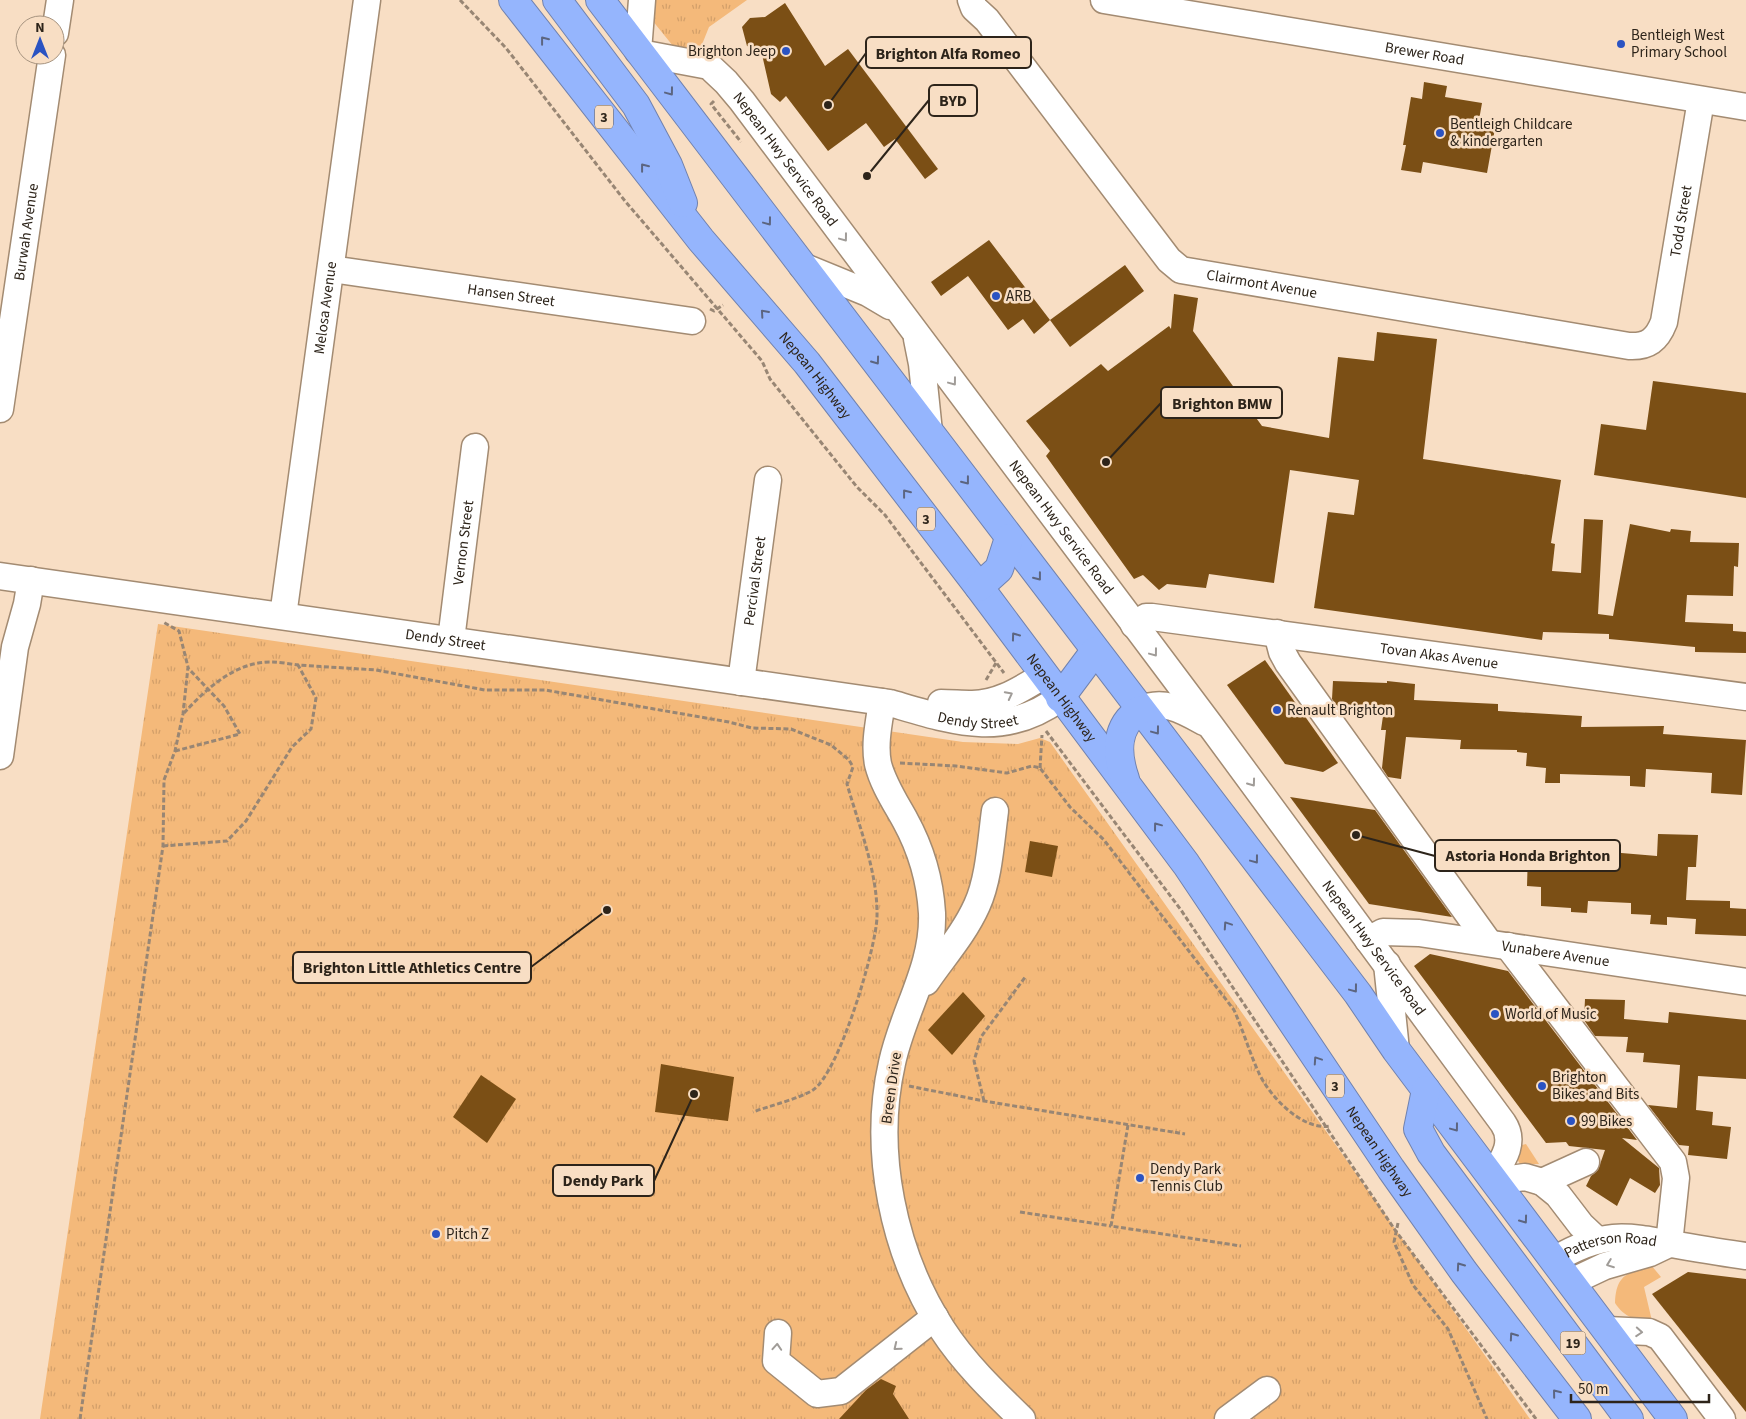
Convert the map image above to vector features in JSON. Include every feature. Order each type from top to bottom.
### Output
[{"type":"highway","name":"Nepean Highway","points":[[513,0],[696,233],[808,363],[979,587],[1060,698],[1186,864],[1392,1169],[1489,1304],[1577,1419]]},
{"type":"highway","points":[[557,0],[612,73],[648,125],[668,165],[696,233]]},
{"type":"highway","points":[[600,0],[802,266],[847,322],[1008,538],[1358,994],[1396,1050],[1673,1419]]},
{"type":"highway","points":[[612,73],[639,52]]},
{"type":"highway","points":[[979,587],[999,569],[1008,538]]},
{"type":"highway","points":[[1044,676],[1095,651]]},
{"type":"highway","points":[[1060,698],[1095,651]]},
{"type":"highway","points":[[1128,788],[1120,763],[1119,740],[1126,722],[1140,710]]},
{"type":"highway","name":"19","points":[[1426,1090],[1418,1129],[1431,1153],[1629,1419]]},
{"type":"highway","points":[[1531,1288],[1554,1260]]},
{"type":"highway","points":[[1489,1304],[1531,1288],[1571,1282]]},
{"type":"street","points":[[58,15],[60,0]]},
{"type":"street","name":"Melosa Avenue","points":[[283,616],[367,0]]},
{"type":"street","points":[[639,52],[642,0]]},
{"type":"street","name":"Clairmont Avenue","points":[[971,0],[974,8],[988,10],[1169,260],[1181,270],[1629,346],[1640,347],[1654,340]]},
{"type":"street","name":"Brewer Road","points":[[1104,0],[1198,8],[1746,107]]},
{"type":"street","name":"Nepean Hwy Service Road","points":[[639,52],[706,65],[718,73],[742,101],[1210,726],[1506,1128],[1509,1136],[1508,1149],[1493,1179]]},
{"type":"street","name":"Burwah Avenue","points":[[0,409],[51,65]]},
{"type":"street","name":"Todd Street","points":[[1654,340],[1664,322],[1701,100]]},
{"type":"street","name":"Nepean Hwy Service Road","points":[[802,266],[868,293],[907,321],[922,358],[929,432]]},
{"type":"street","name":"Hansen Street","points":[[331,269],[692,321]]},
{"type":"street","name":"Vernon Street","points":[[451,640],[475,448]]},
{"type":"street","name":"Percival Street","points":[[741,682],[768,480]]},
{"type":"street","points":[[0,756],[15,646],[27,604],[16,578]]},
{"type":"street","name":"Dendy Street","points":[[16,578],[886,702],[986,703],[1009,695],[1044,676]]},
{"type":"street","name":"Tovan Akas Avenue","points":[[1134,625],[1146,617],[1152,617],[1746,697]]},
{"type":"street","points":[[1277,633],[1288,663],[1499,944],[1672,1162],[1676,1178],[1669,1244]]},
{"type":"street","name":"Dendy Street","points":[[886,702],[948,719],[989,723],[1010,722],[1029,717],[1060,698]]},
{"type":"street","name":"Breen Drive","points":[[886,702],[877,740],[878,762],[881,775],[920,850],[930,891],[932,915],[927,962],[897,1045],[889,1082],[885,1150],[896,1220],[906,1252],[935,1317],[972,1369],[1022,1419]]},
{"type":"street","name":"Nepean Hwy Service Road","points":[[1140,710],[1152,705],[1172,706],[1210,726]]},
{"type":"street","points":[[914,1000],[963,931],[978,904],[995,811]]},
{"type":"street","name":"Vunabere Avenue","points":[[1368,940],[1379,932],[1392,930],[1499,944],[1746,982]]},
{"type":"street","points":[[1387,964],[1396,1050]]},
{"type":"street","points":[[1542,1182],[1586,1162]]},
{"type":"street","points":[[1493,1179],[1525,1177],[1542,1182],[1558,1196],[1581,1225],[1597,1240]]},
{"type":"street","name":"Patterson Road","points":[[1554,1260],[1578,1246],[1597,1240],[1634,1236],[1669,1244],[1746,1256]]},
{"type":"street","name":"Patterson Road","points":[[1571,1282],[1605,1266],[1650,1253],[1669,1244]]},
{"type":"street","points":[[778,1333],[776,1361],[817,1394],[841,1391],[935,1317]]},
{"type":"street","points":[[1607,1330],[1649,1332],[1660,1337],[1722,1419]]},
{"type":"street","points":[[1228,1419],[1267,1390]]},
{"type":"path","points":[[460,0],[506,48],[625,201],[762,361],[770,379],[857,487],[885,516],[996,663]]},
{"type":"path","points":[[80,1419],[163,846],[164,780],[175,751],[183,714],[188,667],[179,631],[163,624],[162,599]]},
{"type":"path","points":[[183,714],[207,688],[241,668],[270,662],[298,666],[376,670],[485,690],[545,690],[729,722],[752,728],[791,729],[832,745],[849,760],[853,767],[847,784],[874,888],[877,918],[862,985],[846,1036],[832,1068],[814,1090],[753,1112]]},
{"type":"path","points":[[163,846],[227,841],[246,821],[292,747],[311,730],[316,698],[298,666]]},
{"type":"path","points":[[175,751],[240,734],[224,706],[188,667]]},
{"type":"path","points":[[1048,733],[1181,910],[1324,1127],[1395,1230],[1536,1419]]},
{"type":"path","points":[[1040,768],[1042,735]]},
{"type":"path","points":[[853,767],[878,762],[956,766],[1007,773],[1032,766],[1040,768],[1070,807],[1104,840],[1234,1010],[1246,1037],[1258,1073],[1284,1108],[1294,1117],[1324,1127],[1330,1126]]},
{"type":"path","points":[[984,1102],[974,1061],[981,1036],[1026,976]]},
{"type":"path","points":[[889,1082],[984,1102],[1185,1134]]},
{"type":"path","points":[[1111,1226],[1128,1125]]},
{"type":"path","points":[[1020,1212],[1241,1246]]},
{"type":"path","points":[[1398,1223],[1394,1242],[1413,1285],[1448,1329],[1487,1419]]},
{"type":"green space","points":[[650,0],[747,0],[709,27],[699,52],[673,46],[652,20]]},
{"type":"green space","points":[[158,624],[963,742],[1018,744],[1040,738],[1050,742],[1530,1419],[40,1419]]},
{"type":"green space","points":[[1526,1144],[1539,1164],[1520,1164],[1517,1159],[1522,1145]]},
{"type":"green space","points":[[1651,1265],[1661,1277],[1644,1287],[1652,1321],[1635,1319],[1623,1312],[1615,1303],[1618,1286],[1624,1276]]},
{"type":"building","points":[[785,3],[825,66],[848,49],[938,169],[925,179],[895,139],[884,147],[866,123],[828,151],[786,96],[780,102],[771,94],[761,50],[747,46],[742,27],[750,18],[765,17]]},
{"type":"building","points":[[1424,82],[1447,86],[1445,97],[1482,103],[1479,120],[1496,123],[1487,173],[1423,162],[1421,173],[1401,170],[1406,145],[1403,145],[1411,97],[1422,99]]},
{"type":"building","points":[[989,240],[1050,320],[1034,334],[1023,319],[1008,330],[968,276],[941,296],[931,282]]},
{"type":"building","points":[[1125,265],[1144,291],[1070,347],[1050,320]]},
{"type":"building","points":[[1174,294],[1198,298],[1193,331],[1262,426],[1329,438],[1338,357],[1374,361],[1377,332],[1437,339],[1423,459],[1561,480],[1551,543],[1555,544],[1552,571],[1581,573],[1584,519],[1603,520],[1598,614],[1613,616],[1630,524],[1670,532],[1671,529],[1691,531],[1690,542],[1739,543],[1738,567],[1734,566],[1733,596],[1687,595],[1685,622],[1733,624],[1733,631],[1746,632],[1746,653],[1695,652],[1695,647],[1609,639],[1609,634],[1543,632],[1542,640],[1314,608],[1328,512],[1354,515],[1359,480],[1290,470],[1274,583],[1209,574],[1206,588],[1167,584],[1159,590],[1143,575],[1134,579],[1046,456],[1050,451],[1026,421],[1101,364],[1108,371],[1169,326],[1171,329]]},
{"type":"building","points":[[1653,381],[1746,393],[1746,498],[1594,475],[1601,424],[1646,430]]},
{"type":"building","points":[[1265,660],[1338,763],[1323,772],[1285,764],[1227,685]]},
{"type":"building","points":[[1333,681],[1387,683],[1387,681],[1415,684],[1414,700],[1498,704],[1498,711],[1582,716],[1581,727],[1664,726],[1663,734],[1746,740],[1742,795],[1711,793],[1712,773],[1646,769],[1645,787],[1630,786],[1630,776],[1560,774],[1560,783],[1545,783],[1546,768],[1526,766],[1527,753],[1517,752],[1517,750],[1460,749],[1461,740],[1406,737],[1401,779],[1388,777],[1382,768],[1386,730],[1381,730],[1384,709],[1338,707],[1332,699]]},
{"type":"building","points":[[1290,797],[1375,810],[1452,917],[1369,904]]},
{"type":"building","points":[[1658,834],[1698,835],[1696,867],[1688,867],[1686,900],[1730,901],[1730,908],[1746,909],[1746,936],[1695,934],[1696,919],[1667,917],[1667,925],[1650,924],[1651,915],[1631,914],[1631,903],[1588,901],[1587,913],[1571,912],[1571,908],[1541,906],[1541,887],[1527,886],[1528,852],[1574,854],[1574,849],[1657,856]]},
{"type":"building","points":[[1030,841],[1058,846],[1052,877],[1025,872]]},
{"type":"building","points":[[1430,954],[1508,971],[1637,1140],[1622,1138],[1659,1168],[1660,1185],[1655,1193],[1630,1178],[1617,1206],[1586,1186],[1591,1176],[1598,1170],[1605,1150],[1569,1146],[1566,1142],[1546,1143],[1414,966]]},
{"type":"building","points":[[963,992],[985,1016],[952,1055],[928,1030]]},
{"type":"building","points":[[1585,999],[1625,1000],[1624,1019],[1668,1023],[1669,1012],[1746,1020],[1746,1079],[1698,1076],[1696,1110],[1713,1112],[1712,1125],[1731,1127],[1727,1159],[1688,1155],[1689,1146],[1679,1145],[1648,1105],[1677,1108],[1680,1065],[1643,1062],[1644,1053],[1626,1052],[1628,1037],[1595,1036],[1584,1020]]},
{"type":"building","points":[[661,1064],[734,1077],[728,1121],[655,1112]]},
{"type":"building","points":[[481,1075],[516,1099],[487,1143],[453,1117]]},
{"type":"building","points":[[1688,1272],[1746,1279],[1746,1412],[1652,1294]]},
{"type":"building","points":[[881,1379],[896,1386],[893,1394],[909,1419],[839,1419],[866,1390]]},
{"type":"place","name":"Bentleigh West Primary School","points":[[1621,44]]},
{"type":"place","name":"Brighton Jeep","points":[[786,51]]},
{"type":"place","name":"Brighton Alfa Romeo","points":[[828,105]]},
{"type":"place","name":"Bentleigh Childcare & kindergarten","points":[[1440,133]]},
{"type":"place","name":"BYD","points":[[867,176]]},
{"type":"place","name":"ARB","points":[[996,296]]},
{"type":"place","name":"Brighton BMW","points":[[1106,462]]},
{"type":"place","name":"Renault Brighton","points":[[1277,710]]},
{"type":"place","name":"Astoria Honda Brighton","points":[[1356,835]]},
{"type":"place","name":"Brighton Little Athletics Centre","points":[[607,910]]},
{"type":"place","name":"World of Music","points":[[1495,1014]]},
{"type":"place","name":"Brighton Bikes and Bits","points":[[1542,1086]]},
{"type":"place","name":"Dendy Park","points":[[694,1094]]},
{"type":"place","name":"99 Bikes","points":[[1571,1121]]},
{"type":"place","name":"Dendy Park Tennis Club","points":[[1140,1178]]},
{"type":"place","name":"Pitch Z","points":[[436,1234]]}]
